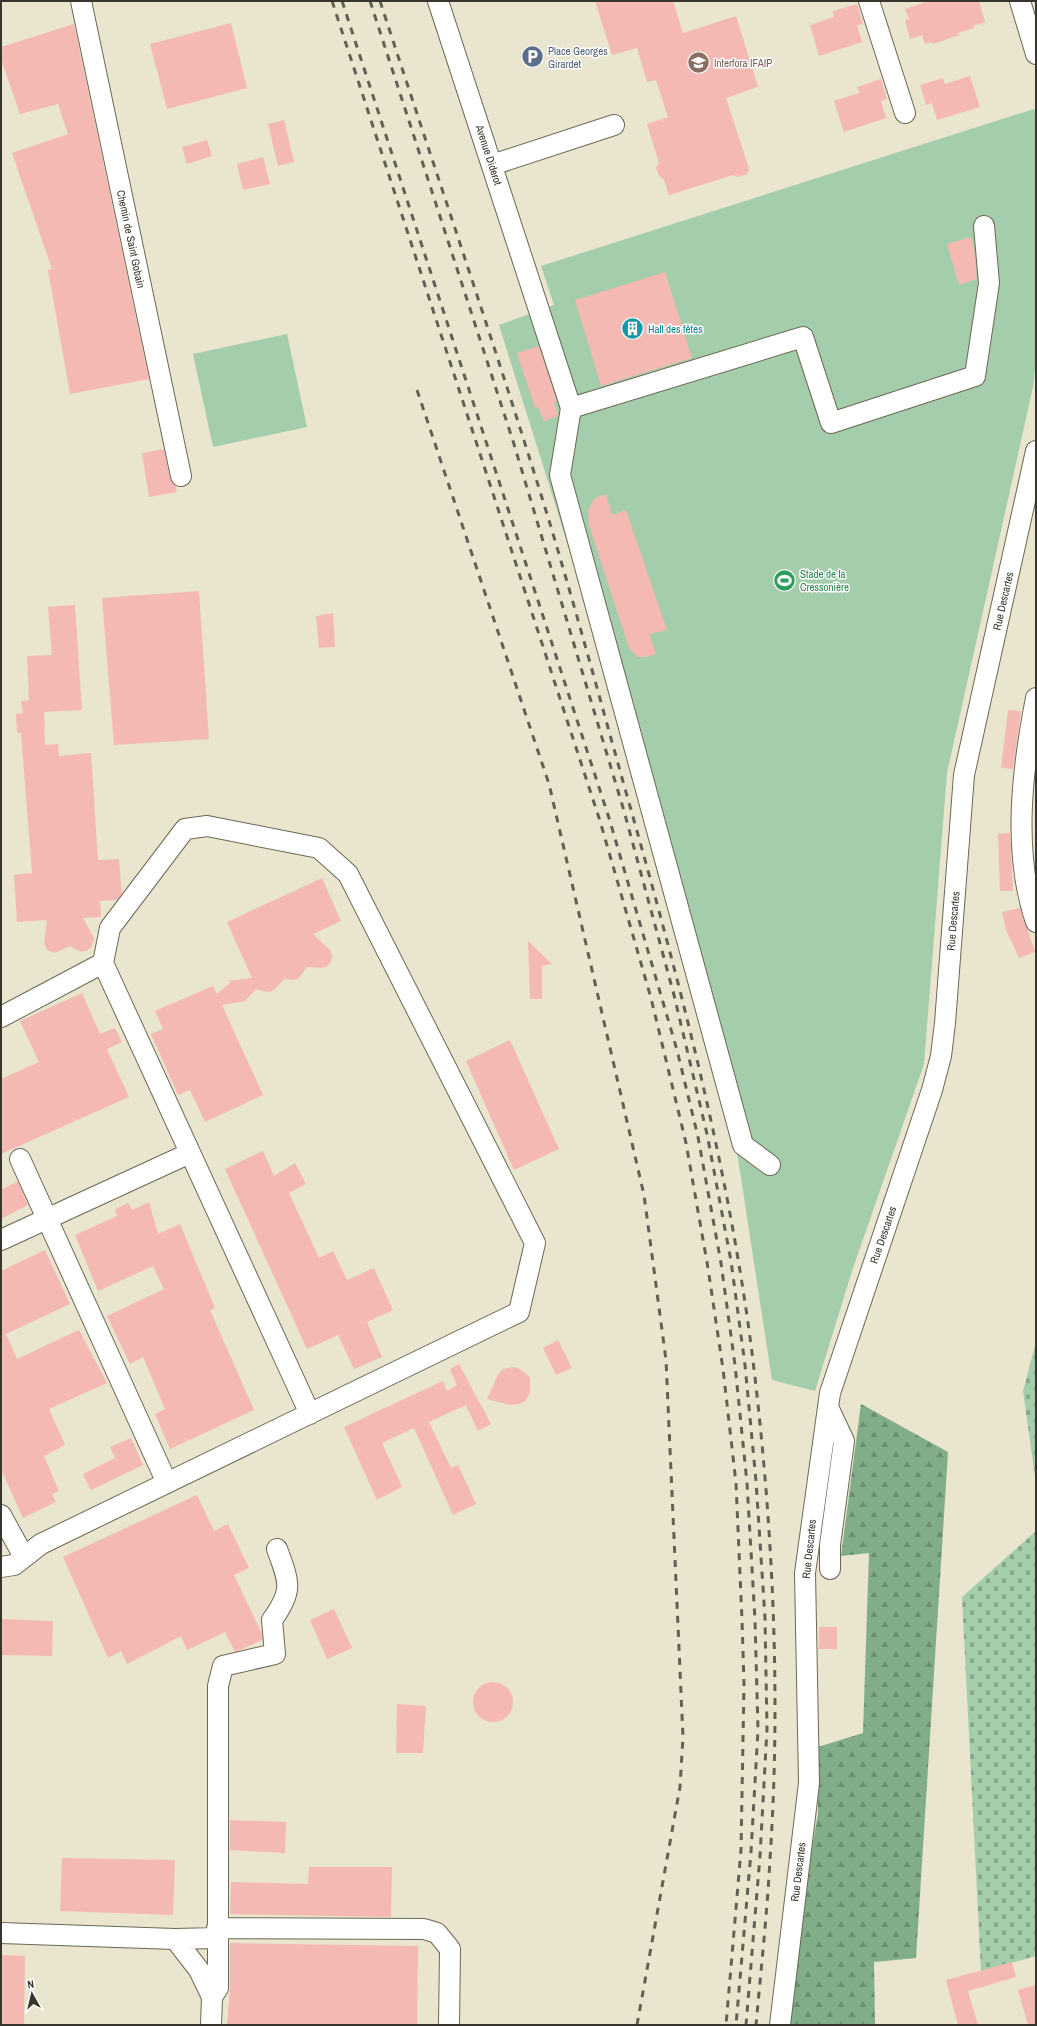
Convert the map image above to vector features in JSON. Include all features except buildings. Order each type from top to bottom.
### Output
[{"type":"street","name":"Chemin de Saint Gobain","points":[[81,1],[181,476]]},
{"type":"street","name":"Avenue Diderot","points":[[438,1],[571,408]]},
{"type":"street","points":[[869,1],[905,113]]},
{"type":"street","points":[[1020,1],[1036,54]]},
{"type":"street","points":[[492,165],[614,124]]},
{"type":"street","points":[[770,1165],[743,1145],[560,475],[571,408],[803,337],[831,423],[975,376],[989,283],[984,226]]},
{"type":"street","name":"Rue Descartes","points":[[780,2025],[809,1783],[805,1573],[830,1393],[932,1090],[941,1056],[954,914],[964,775],[1036,451]]},
{"type":"street","points":[[1036,698],[1024,782],[1022,818],[1029,902],[1036,922]]},
{"type":"street","points":[[1,1567],[14,1565],[41,1544],[310,1414],[519,1312],[536,1243],[348,874],[319,848],[207,826],[184,829],[110,928],[103,963],[310,1414]]},
{"type":"street","points":[[1,1017],[103,963]]},
{"type":"street","points":[[1,1240],[190,1153]]},
{"type":"street","points":[[20,1159],[166,1483]]},
{"type":"street","points":[[828,1407],[844,1441],[830,1545],[830,1569]]},
{"type":"street","points":[[1,1515],[24,1557]]},
{"type":"street","points":[[212,1997],[218,1988],[218,1686],[223,1666],[275,1654],[272,1620],[284,1604],[288,1591],[286,1574],[277,1549]]},
{"type":"street","points":[[1,1933],[174,1939],[217,1933],[424,1929],[437,1933],[450,1949],[449,2025]]},
{"type":"street","points":[[174,1939],[199,1970],[212,1997],[211,2025]]},
{"type":"green space","name":"Stade de la Cressonière","points":[[1034,109],[1036,113],[1036,360],[1033,387],[947,773],[924,1064],[852,1271],[815,1391],[772,1380],[733,1126],[653,817],[499,325],[554,305],[541,266]]},
{"type":"green space","points":[[287,334],[307,427],[213,447],[193,354]]},
{"type":"green space","points":[[1036,1342],[1036,1484],[1023,1391]]},
{"type":"green space","points":[[861,1404],[948,1452],[916,1958],[874,1962],[875,2025],[787,2025],[797,1933],[818,1813],[818,1747],[863,1733],[869,1553],[841,1556]]},
{"type":"green space","points":[[1036,1531],[1036,1956],[981,1971],[962,1597]]},
{"type":"railway","points":[[332,1],[600,821],[651,998],[686,1143],[708,1268],[723,1369],[736,1483],[744,1684],[741,1850],[726,2025]]},
{"type":"railway","points":[[342,1],[609,818],[677,1050],[698,1137],[721,1263],[735,1365],[747,1483],[755,1620],[758,1730],[751,1852],[736,2025]]},
{"type":"railway","points":[[370,1],[513,441],[624,811],[674,995],[707,1134],[731,1261],[745,1365],[756,1481],[765,1618],[767,1729],[760,1856],[746,2025]]},
{"type":"railway","points":[[380,1],[510,395],[551,527],[682,997],[700,1071],[731,1219],[744,1294],[761,1430],[770,1552],[775,1675],[775,1736],[770,1859],[756,2025]]},
{"type":"railway","points":[[417,390],[549,784],[644,1195],[666,1360],[683,1737],[680,1787],[637,2025]]},
{"type":"place","name":"Place Georges Girardet","points":[[532,57]]},
{"type":"place","name":"Interfora IFAIP","points":[[699,63]]},
{"type":"place","name":"Hall des fêtes","points":[[633,329]]},
{"type":"place","name":"Stade de la Cressonière","points":[[784,580]]}]
